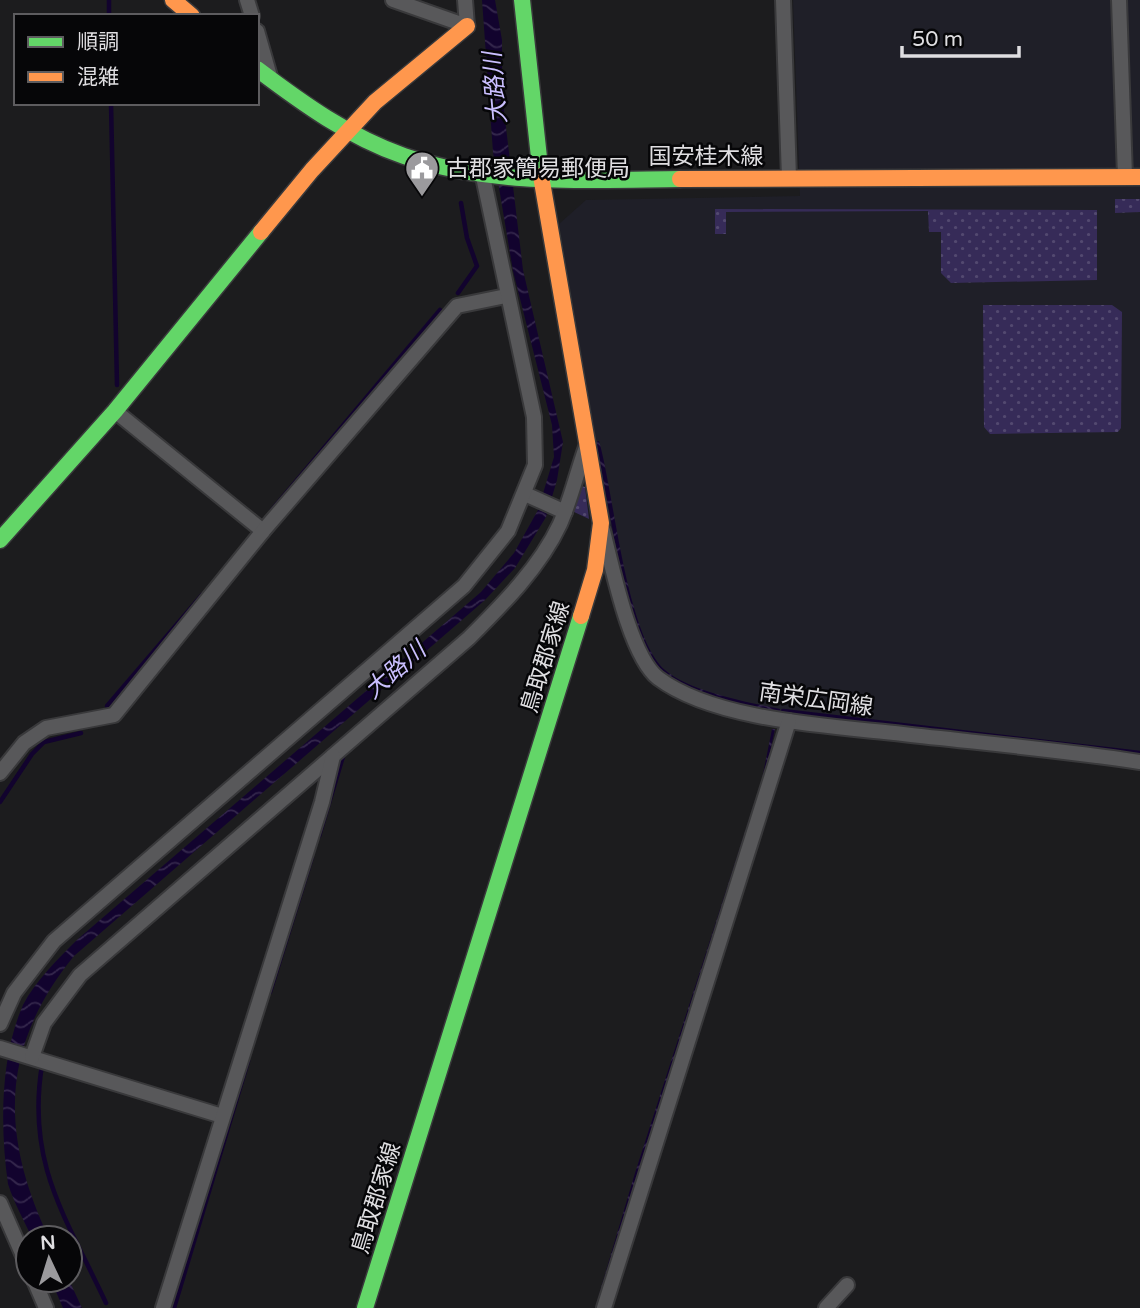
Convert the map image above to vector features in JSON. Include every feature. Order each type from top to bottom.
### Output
[{"type":"main road","points":[[173,0],[190,14]]},
{"type":"main road","name":"鳥取郡家線","points":[[365,1308],[554,709],[595,570],[601,523],[540,177],[522,0]]},
{"type":"main road","points":[[0,540],[115,411],[312,170],[375,102],[467,26]]},
{"type":"main road","name":"国安桂木線","points":[[259,71],[311,110],[349,131],[425,162],[487,173],[540,177],[1133,177]]},
{"type":"street","points":[[393,0],[467,26],[465,0]]},
{"type":"street","points":[[783,0],[789,178]]},
{"type":"street","points":[[1119,0],[1133,177]]},
{"type":"street","points":[[259,38],[271,80]]},
{"type":"street","points":[[0,1024],[13,993],[54,941],[464,586],[499,546],[525,494],[535,465],[534,417],[506,296],[487,173]]},
{"type":"street","points":[[0,773],[24,743],[46,728],[114,715],[263,531],[457,306],[506,296]]},
{"type":"street","points":[[115,411],[263,531]]},
{"type":"street","points":[[32,1057],[44,1023],[80,975],[469,638],[503,604],[536,561],[565,512],[586,447]]},
{"type":"street","points":[[525,494],[565,512]]},
{"type":"street","name":"南栄広岡線","points":[[601,523],[640,657],[657,677],[719,706],[789,722],[1065,750],[1140,762]]},
{"type":"street","points":[[604,1308],[789,722]]},
{"type":"street","points":[[163,1308],[322,802],[333,756]]},
{"type":"street","points":[[0,1048],[222,1116]]},
{"type":"street","points":[[0,1203],[14,1235]]},
{"type":"street","points":[[826,1308],[847,1285]]},
{"type":"shaded area","points":[[793,0],[1140,0],[1140,759],[757,711],[686,690],[650,667],[621,589],[559,224],[586,200],[800,196]]},
{"type":"shaded area","points":[[1115,199],[1140,199],[1140,212],[1115,213]]},
{"type":"shaded area","points":[[715,209],[1097,210],[1097,280],[951,283],[941,273],[941,232],[929,232],[928,211],[726,212],[726,234],[715,234]]},
{"type":"shaded area","points":[[983,305],[1112,305],[1122,312],[1121,428],[1118,432],[990,434],[984,427]]},
{"type":"shaded area","points":[[581,486],[585,487],[589,519],[572,511]]},
{"type":"water","name":"大路川","points":[[482,0],[495,0],[502,40],[502,94],[523,270],[563,442],[557,480],[546,517],[515,568],[485,600],[74,956],[50,990],[32,1024],[21,1058],[15,1092],[16,1127],[22,1163],[43,1224],[25,1224],[8,1184],[3,1116],[6,1070],[15,1025],[34,987],[78,939],[481,592],[514,553],[538,510],[554,457],[552,425],[513,271],[493,152]]},
{"type":"water","points":[[599,441],[631,596],[640,627],[652,653],[665,670],[689,684],[720,695],[780,709],[780,712],[718,698],[687,687],[663,672],[650,655],[628,598],[596,442]]},
{"type":"water","points":[[772,729],[775,729],[764,780],[595,1308],[635,1173],[762,779]]},
{"type":"water","points":[[57,1294],[76,1294],[82,1308],[63,1308]]},
{"type":"waterway","points":[[109,0],[109,14]]},
{"type":"waterway","points":[[111,105],[117,385]]},
{"type":"waterway","points":[[458,293],[477,266],[467,238],[461,203]]},
{"type":"waterway","points":[[272,510],[440,310]]},
{"type":"waterway","points":[[107,706],[202,595]]},
{"type":"waterway","points":[[783,711],[1140,753]]},
{"type":"waterway","points":[[0,802],[32,754],[44,742],[81,733]]},
{"type":"waterway","points":[[319,836],[344,753]]},
{"type":"waterway","points":[[270,992],[312,857]]},
{"type":"waterway","points":[[174,1308],[248,1061]]},
{"type":"waterway","points":[[42,1065],[39,1100],[40,1132],[45,1161],[64,1216],[106,1303]]},
{"type":"traffic: fast","points":[[522,0],[541,176]]},
{"type":"traffic: fast","points":[[259,70],[345,129],[384,148],[437,166],[506,177],[540,179],[680,179]]},
{"type":"traffic: fast","points":[[0,540],[115,411],[261,232]]},
{"type":"traffic: fast","points":[[365,1308],[581,616]]},
{"type":"traffic: slow","points":[[173,0],[190,14]]},
{"type":"traffic: slow","points":[[261,232],[312,170],[375,102],[467,26]]},
{"type":"traffic: slow","points":[[541,176],[601,523],[595,570],[581,616]]},
{"type":"traffic: slow","points":[[680,179],[1140,177]]},
{"type":"place","name":"古郡家簡易郵便局","points":[[422,198]]}]
